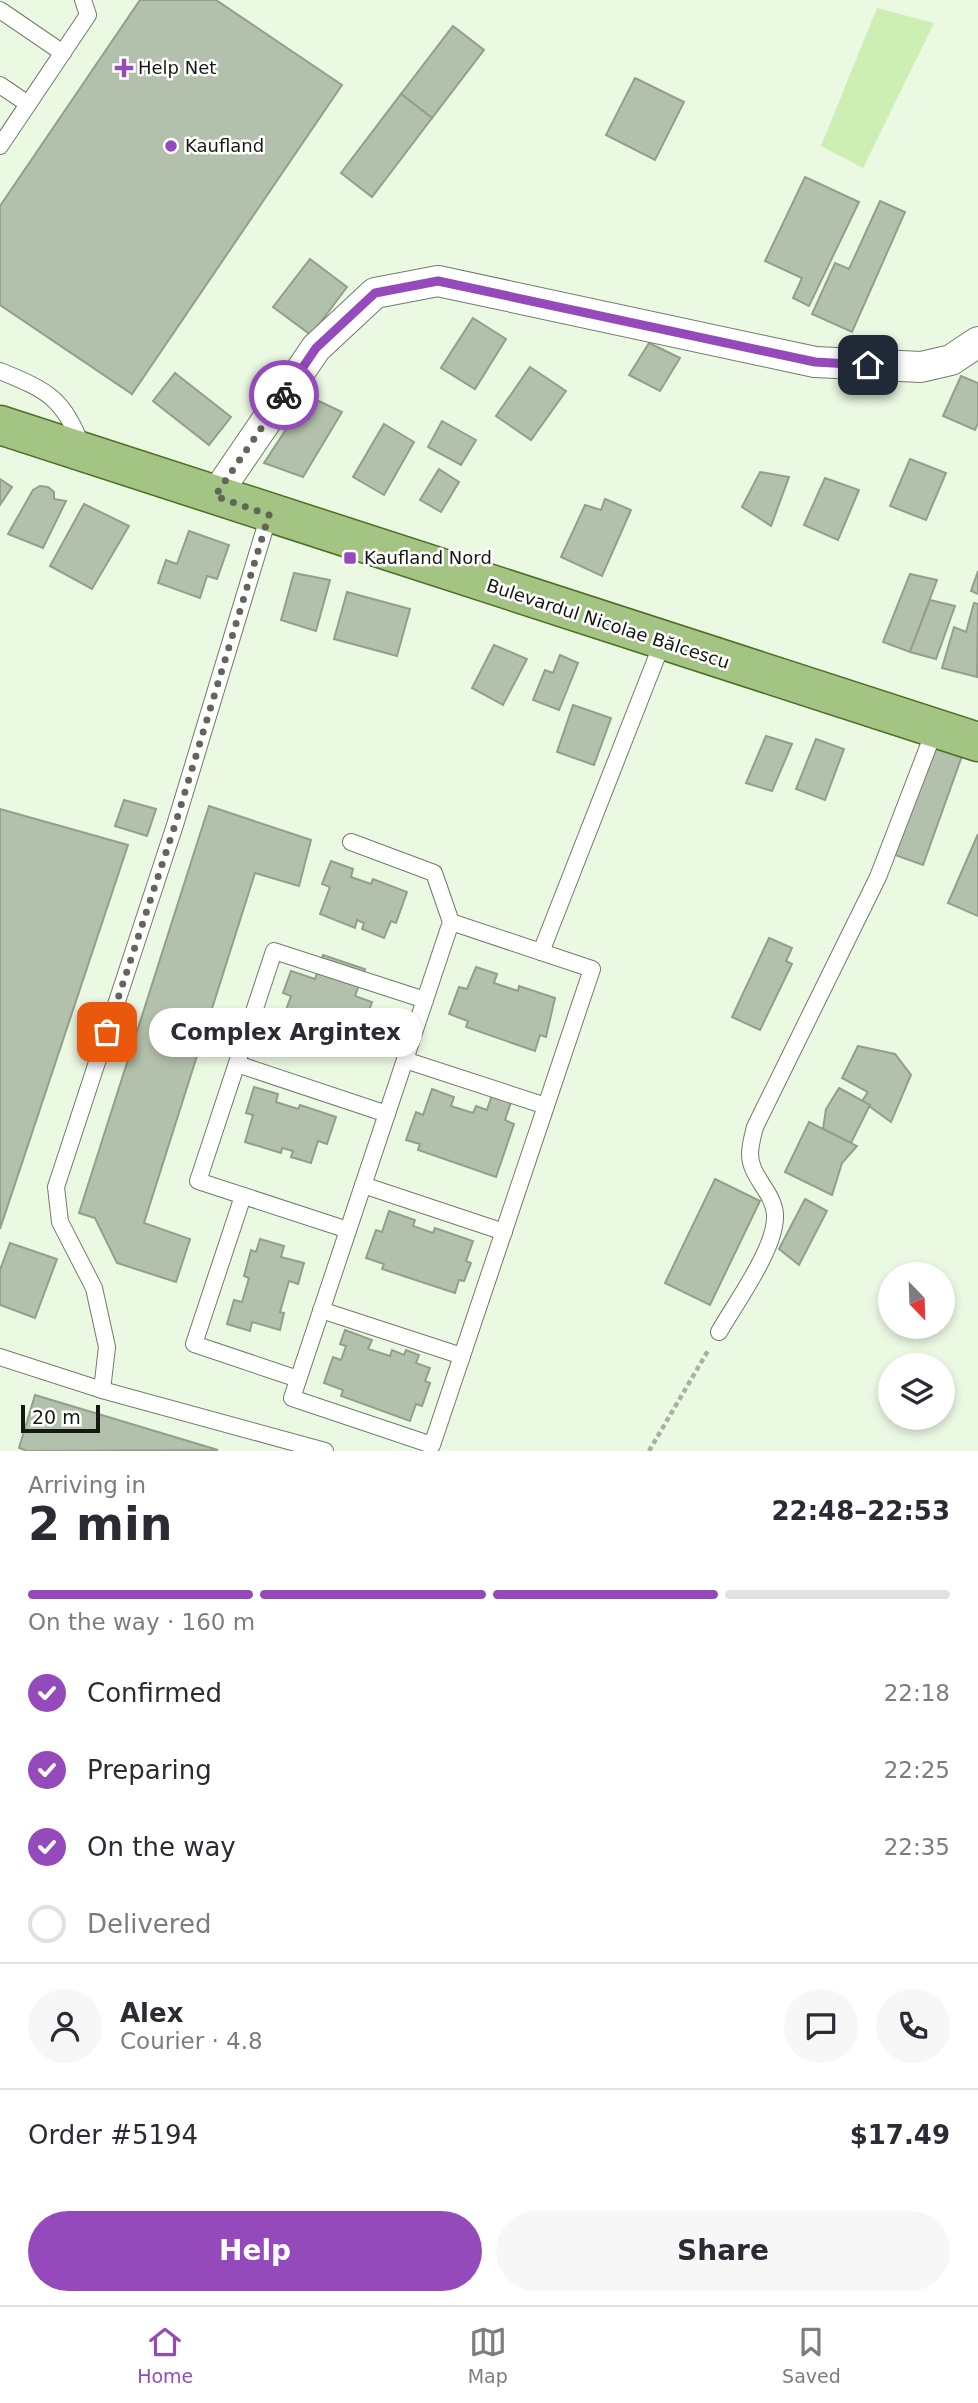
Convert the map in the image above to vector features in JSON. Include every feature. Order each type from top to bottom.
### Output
[{"type":"main road","name":"Bulevardul Nicolae Bălcescu","points":[[0,425],[269,515],[978,742]]},
{"type":"street","points":[[215,496],[316,348],[375,293],[438,281],[815,362],[921,368],[950,360],[978,342]]},
{"type":"lane","points":[[0,146],[88,15],[83,0]]},
{"type":"lane","points":[[0,10],[62,53]]},
{"type":"lane","points":[[0,85],[28,104]]},
{"type":"lane","points":[[0,371],[44,389],[71,418],[84,451]]},
{"type":"lane","points":[[102,1390],[107,1347],[94,1288],[60,1222],[57,1187],[175,825],[269,515]]},
{"type":"lane","points":[[541,952],[663,641]]},
{"type":"lane","points":[[719,1332],[768,1245],[775,1215],[772,1199],[757,1176],[750,1155],[755,1127],[878,877],[936,729]]},
{"type":"lane","points":[[351,842],[434,873],[451,922],[292,1398],[432,1445],[592,969],[451,922]]},
{"type":"lane","points":[[348,1230],[198,1181],[237,1064],[275,951],[425,1000]]},
{"type":"lane","points":[[405,1060],[546,1106]]},
{"type":"lane","points":[[237,1064],[387,1114]]},
{"type":"lane","points":[[363,1185],[504,1232]]},
{"type":"lane","points":[[243,1196],[194,1344],[298,1379]]},
{"type":"lane","points":[[321,1310],[462,1356]]},
{"type":"lane","points":[[0,1357],[102,1390],[325,1451]]},
{"type":"path","points":[[649,1451],[719,1332]]},
{"type":"green space","points":[[877,8],[934,23],[863,168],[821,146]]},
{"type":"building","name":"Kaufland","points":[[140,0],[216,0],[342,85],[132,394],[0,305],[0,206]]},
{"type":"building","points":[[453,26],[484,50],[432,118],[401,94]]},
{"type":"building","points":[[635,78],[684,102],[655,160],[606,135]]},
{"type":"building","points":[[401,94],[432,118],[372,197],[341,173]]},
{"type":"building","points":[[805,177],[859,202],[809,306],[793,298],[802,278],[765,261]]},
{"type":"building","points":[[880,201],[905,212],[852,332],[812,314],[835,263],[849,269]]},
{"type":"building","points":[[310,259],[347,287],[311,335],[273,307]]},
{"type":"building","points":[[473,318],[506,339],[475,389],[441,368]]},
{"type":"building","points":[[649,343],[680,358],[660,391],[629,375]]},
{"type":"building","points":[[530,367],[566,391],[531,440],[496,416]]},
{"type":"building","points":[[175,373],[231,417],[209,445],[153,401]]},
{"type":"building","points":[[961,376],[978,383],[978,423],[975,430],[943,416]]},
{"type":"building","points":[[308,396],[342,412],[303,477],[264,463]]},
{"type":"building","points":[[442,421],[476,440],[461,465],[428,447]]},
{"type":"building","points":[[384,424],[414,442],[384,495],[353,477]]},
{"type":"building","points":[[910,459],[946,473],[926,520],[890,506]]},
{"type":"building","points":[[439,469],[459,482],[441,512],[420,500]]},
{"type":"building","points":[[760,472],[789,477],[771,526],[742,507]]},
{"type":"building","points":[[825,478],[859,490],[838,540],[804,525]]},
{"type":"building","points":[[0,479],[12,487],[0,505]]},
{"type":"building","points":[[40,486],[48,487],[54,492],[54,499],[66,501],[43,548],[8,534],[33,490]]},
{"type":"building","points":[[605,499],[631,510],[602,576],[561,557],[585,505],[601,510]]},
{"type":"building","points":[[84,504],[129,526],[92,589],[50,566]]},
{"type":"building","points":[[189,531],[229,545],[217,579],[207,576],[200,598],[158,583],[166,560],[177,564]]},
{"type":"building","points":[[978,571],[978,594],[971,591]]},
{"type":"building","points":[[294,573],[330,580],[316,631],[281,620]]},
{"type":"building","points":[[910,574],[937,580],[910,652],[883,642]]},
{"type":"building","points":[[347,592],[410,609],[397,656],[334,639]]},
{"type":"building","points":[[930,600],[955,606],[936,659],[910,652]]},
{"type":"building","points":[[974,603],[978,604],[977,677],[942,668],[954,627],[966,632]]},
{"type":"building","points":[[494,645],[527,659],[503,705],[472,688]]},
{"type":"building","points":[[560,655],[578,663],[559,710],[533,700],[545,670],[553,673]]},
{"type":"building","points":[[573,705],[611,718],[594,765],[557,752]]},
{"type":"building","points":[[766,736],[792,744],[772,791],[746,783]]},
{"type":"building","points":[[816,739],[844,749],[825,800],[796,789]]},
{"type":"building","points":[[934,745],[962,756],[923,865],[895,855]]},
{"type":"building","points":[[124,800],[156,809],[147,836],[115,826]]},
{"type":"building","points":[[209,806],[311,840],[299,886],[255,873],[144,1223],[190,1239],[176,1282],[117,1263],[95,1218],[79,1213]]},
{"type":"building","points":[[0,809],[128,845],[0,1229]]},
{"type":"building","points":[[978,834],[978,916],[948,903]]},
{"type":"building","points":[[331,861],[353,869],[351,877],[371,884],[373,879],[407,892],[396,923],[391,921],[384,938],[362,929],[364,923],[357,920],[355,928],[320,914],[330,887],[322,884]]},
{"type":"building","points":[[769,938],[792,948],[786,961],[792,964],[760,1030],[732,1017]]},
{"type":"building","points":[[323,955],[365,969],[355,996],[372,1002],[362,1031],[354,1028],[347,1048],[325,1040],[327,1035],[317,1032],[314,1040],[280,1027],[291,996],[283,993],[291,971],[315,979]]},
{"type":"building","points":[[476,967],[497,974],[494,983],[518,991],[519,986],[555,998],[546,1037],[540,1035],[535,1051],[466,1027],[468,1021],[449,1014],[459,987],[467,989]]},
{"type":"building","points":[[858,1046],[895,1054],[911,1075],[891,1122],[862,1101],[868,1092],[842,1078]]},
{"type":"building","points":[[254,1087],[278,1094],[276,1102],[298,1109],[300,1105],[336,1117],[327,1144],[318,1141],[311,1163],[291,1157],[293,1151],[282,1148],[281,1153],[245,1142],[253,1115],[246,1113]]},
{"type":"building","points":[[839,1088],[870,1105],[851,1143],[823,1129],[826,1109]]},
{"type":"building","points":[[432,1089],[454,1097],[451,1106],[473,1113],[476,1106],[487,1110],[492,1095],[511,1102],[505,1120],[514,1124],[496,1177],[418,1150],[420,1144],[406,1140],[416,1112],[423,1115]]},
{"type":"building","points":[[809,1122],[857,1146],[842,1163],[832,1195],[785,1172]]},
{"type":"building","points":[[715,1179],[760,1201],[710,1305],[665,1283]]},
{"type":"building","points":[[805,1199],[827,1211],[799,1265],[779,1249]]},
{"type":"building","points":[[389,1211],[415,1220],[413,1226],[433,1233],[435,1228],[473,1241],[466,1261],[471,1263],[464,1281],[459,1280],[455,1293],[382,1269],[384,1264],[366,1258],[376,1230],[382,1232]]},
{"type":"building","points":[[260,1239],[284,1246],[281,1257],[304,1263],[298,1284],[289,1281],[280,1312],[284,1313],[280,1330],[252,1322],[250,1331],[227,1324],[234,1300],[242,1302],[249,1278],[244,1276],[251,1250],[256,1252]]},
{"type":"building","points":[[10,1243],[57,1259],[35,1318],[0,1305],[0,1270]]},
{"type":"building","points":[[345,1330],[372,1340],[368,1349],[390,1356],[392,1350],[404,1355],[406,1350],[419,1355],[416,1363],[430,1368],[425,1381],[430,1383],[422,1406],[416,1404],[410,1421],[341,1396],[343,1390],[324,1383],[333,1357],[341,1360],[346,1346],[340,1344]]},
{"type":"building","points":[[35,1395],[218,1450],[27,1451],[19,1448]]},
{"type":"way so far","points":[[107,1032],[175,825],[269,515],[215,496],[284,395]]},
{"type":"place","name":"Help Net","points":[[124,68]]},
{"type":"place","name":"Kaufland","points":[[171,146]]},
{"type":"place","name":"Kaufland Nord","points":[[350,558]]},
{"type":"place","name":"Complex Argintex","points":[[107,1032]]},
{"type":"route","points":[[284,395],[316,348],[375,293],[438,281],[815,362],[868,365]]}]
